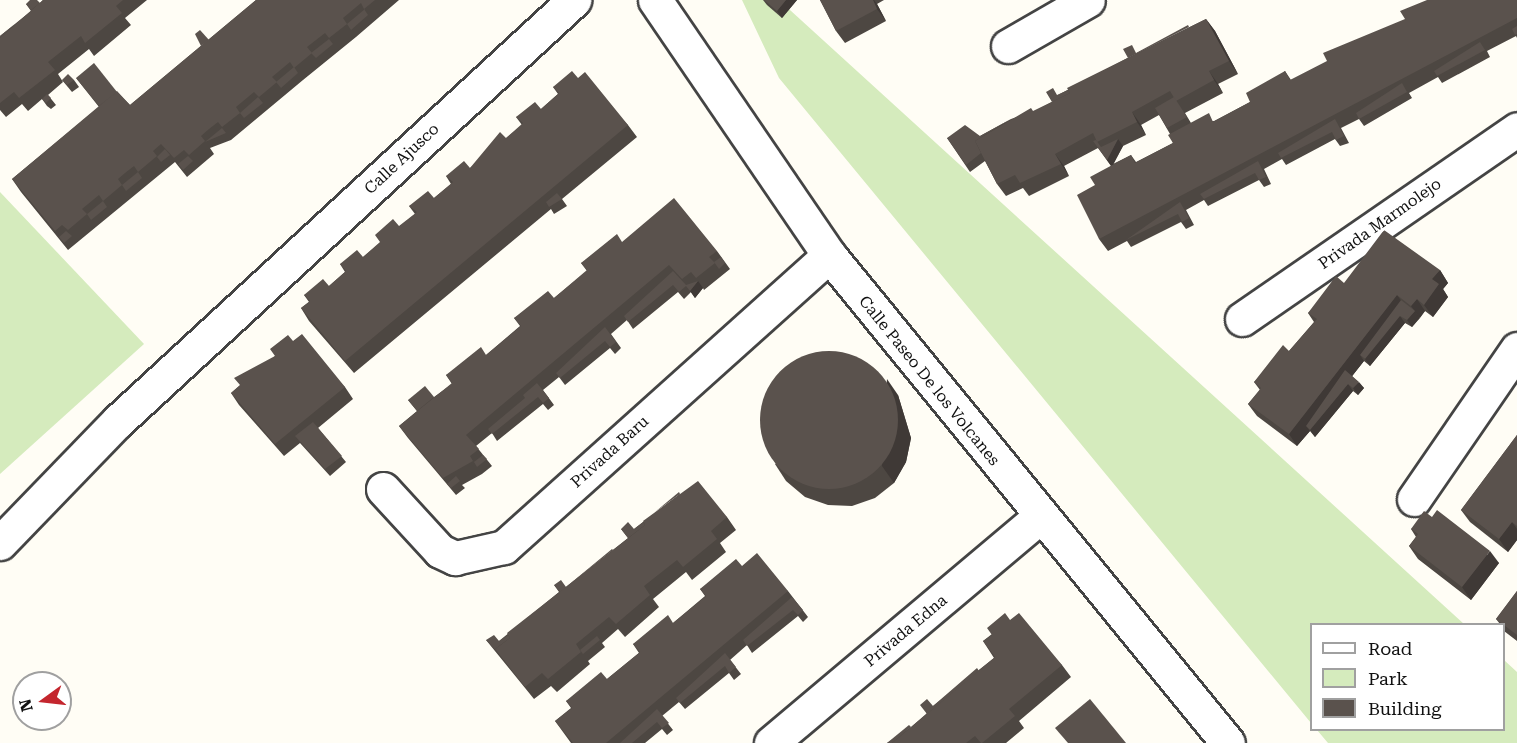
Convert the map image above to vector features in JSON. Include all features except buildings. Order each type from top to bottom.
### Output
[{"type":"street","name":"Calle Ajusco","points":[[0,543],[230,318],[574,0]]},
{"type":"street","name":"Calle Paseo De los Volcanes","points":[[655,0],[829,255],[1039,517],[1228,743]]},
{"type":"street","points":[[1008,46],[1088,0]]},
{"type":"street","name":"Privada Marmolejo","points":[[1242,319],[1517,129]]},
{"type":"street","name":"Privada Baru","points":[[383,489],[440,551],[455,558],[504,547],[829,255]]},
{"type":"street","points":[[1414,499],[1517,349]]},
{"type":"street","name":"Privada Edna","points":[[771,743],[1039,517]]},
{"type":"green space","points":[[742,0],[779,0],[1463,623],[1310,623],[1310,722],[779,78]]},
{"type":"green space","points":[[0,192],[144,344],[0,474]]},
{"type":"green space","points":[[1505,661],[1517,672],[1517,743],[1328,743],[1318,731],[1505,731]]}]
